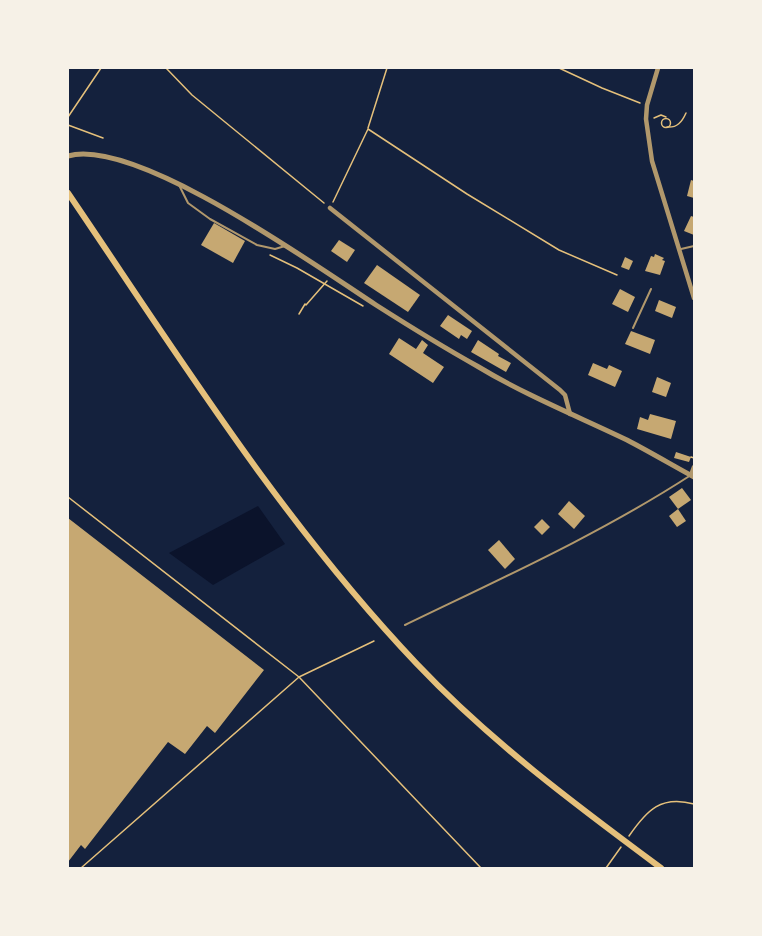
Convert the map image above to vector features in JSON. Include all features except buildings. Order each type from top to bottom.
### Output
[{"type":"main road","points":[[68,193],[245,453],[317,550],[360,602],[418,665],[478,723],[564,796],[661,868]]},
{"type":"street","points":[[658,68],[647,105],[652,161],[694,298]]},
{"type":"street","points":[[68,156],[78,153],[98,154],[132,165],[179,185],[287,245],[375,304],[478,367],[629,441],[693,476],[694,466]]},
{"type":"street","points":[[330,207],[560,390],[565,395],[570,414]]},
{"type":"lane","points":[[179,185],[188,203],[210,219],[257,245],[275,249],[287,245]]},
{"type":"lane","points":[[678,249],[694,246]]},
{"type":"lane","points":[[633,328],[651,289]]},
{"type":"lane","points":[[405,625],[594,533],[693,476]]},
{"type":"path","points":[[68,117],[101,68]]},
{"type":"path","points":[[166,68],[192,95],[330,207],[368,129],[387,68]]},
{"type":"path","points":[[559,68],[647,105]]},
{"type":"path","points":[[666,127],[675,126],[686,113]]},
{"type":"path","points":[[647,125],[657,117],[668,119]]},
{"type":"path","points":[[666,127],[662,122],[668,119]]},
{"type":"path","points":[[666,127],[670,124],[668,119]]},
{"type":"path","points":[[68,125],[103,138]]},
{"type":"path","points":[[368,129],[467,194],[560,250],[617,275]]},
{"type":"path","points":[[257,245],[270,255],[363,306]]},
{"type":"path","points":[[298,314],[304,304],[306,305],[330,278]]},
{"type":"path","points":[[68,497],[299,677],[481,868]]},
{"type":"path","points":[[81,868],[299,677],[374,641]]},
{"type":"path","points":[[642,818],[653,808],[665,802],[682,801],[694,804]]},
{"type":"water","points":[[258,506],[285,544],[213,585],[169,553]]}]
